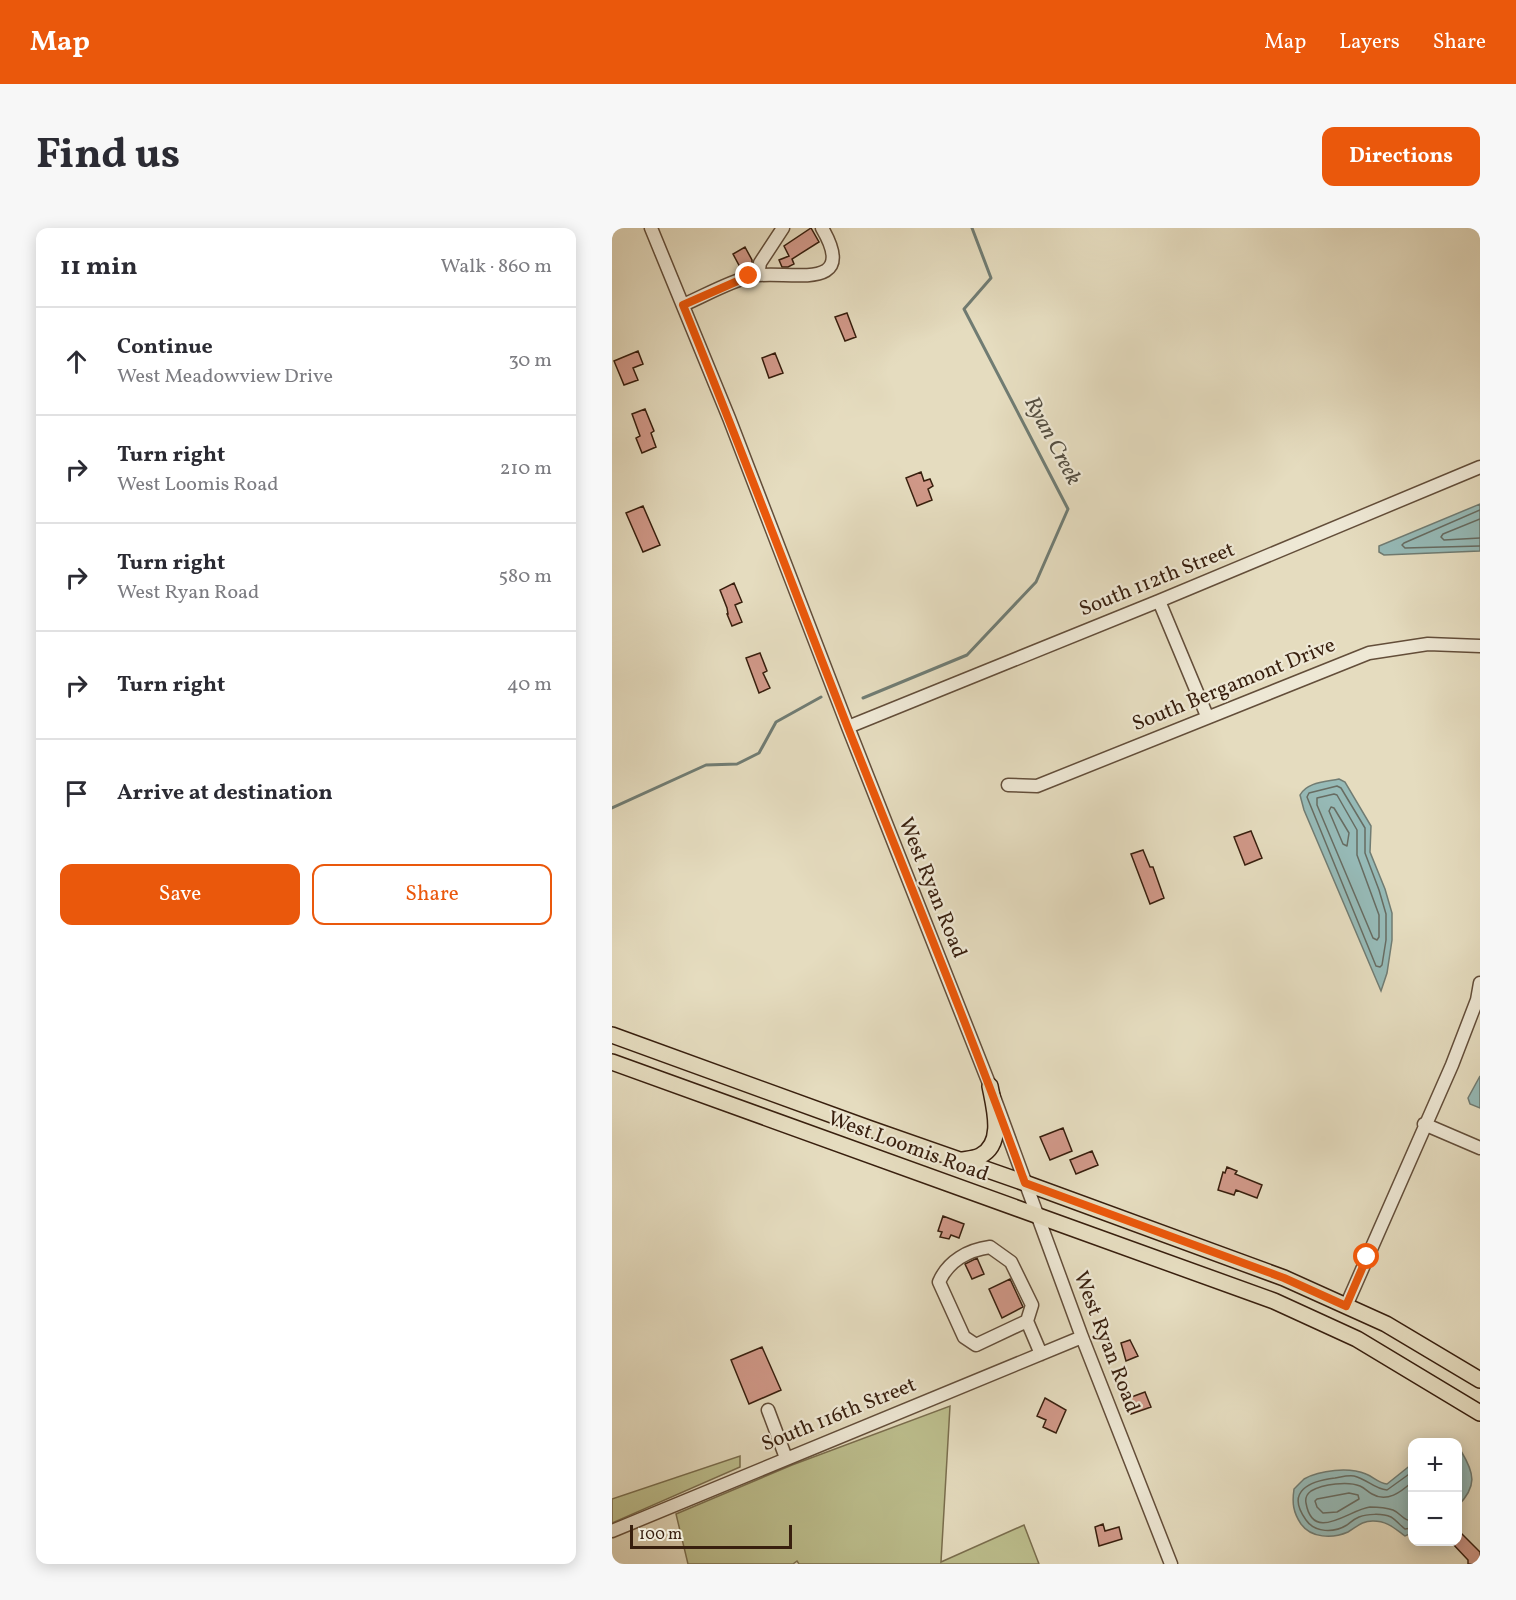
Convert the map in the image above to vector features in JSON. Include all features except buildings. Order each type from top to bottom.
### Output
[{"type":"main road","name":"West Loomis Road","points":[[612,1035],[1260,1270],[1386,1324],[1480,1380]]},
{"type":"main road","name":"West Loomis Road","points":[[612,1062],[1252,1293],[1357,1339],[1480,1413]]},
{"type":"main road","points":[[683,1088],[691,1063]]},
{"type":"main road","points":[[960,1160],[978,1157],[989,1149],[992,1143],[996,1121],[990,1086]]},
{"type":"main road","points":[[1252,1293],[1260,1270]]},
{"type":"street","name":"West Ryan Road","points":[[651,228],[729,418],[990,1086],[1082,1337],[1171,1564]]},
{"type":"street","points":[[758,275],[760,263],[783,228]]},
{"type":"street","points":[[683,305],[749,276],[800,277],[824,272],[832,262],[829,239],[822,228]]},
{"type":"street","name":"South 112th Street","points":[[848,727],[1480,467]]},
{"type":"street","points":[[1159,601],[1207,716]]},
{"type":"street","name":"South Bergamont Drive","points":[[1008,785],[1036,786],[1369,653],[1428,644],[1480,646]]},
{"type":"street","points":[[1346,1306],[1424,1124],[1452,1065],[1477,1000],[1480,983]]},
{"type":"street","points":[[1424,1124],[1480,1148]]},
{"type":"street","points":[[1027,1321],[976,1346],[964,1337],[939,1282],[944,1269],[973,1249],[990,1247],[1011,1263],[1032,1305],[1027,1321],[1041,1354]]},
{"type":"street","name":"South 116th Street","points":[[612,1531],[1082,1337]]},
{"type":"street","points":[[768,1410],[786,1458]]},
{"type":"green space","points":[[950,1406],[941,1562],[1024,1525],[1039,1564],[799,1564],[797,1561],[793,1564],[688,1564],[676,1514],[792,1465]]},
{"type":"green space","points":[[740,1456],[740,1467],[612,1523],[612,1499]]},
{"type":"water","points":[[1480,504],[1480,551],[1384,555],[1379,552],[1379,546]]},
{"type":"water","points":[[1339,779],[1345,782],[1371,826],[1370,852],[1392,913],[1392,940],[1387,973],[1381,991],[1304,810],[1300,795],[1307,787]]},
{"type":"water","points":[[1480,1076],[1480,1108],[1470,1104],[1468,1098]]},
{"type":"water","points":[[1462,1453],[1469,1466],[1472,1480],[1462,1501]]},
{"type":"water","points":[[1408,1467],[1408,1535],[1405,1536],[1378,1521],[1362,1523],[1342,1534],[1316,1535],[1305,1529],[1296,1515],[1293,1503],[1294,1489],[1304,1479],[1318,1473],[1335,1470],[1359,1472],[1387,1484]]},
{"type":"waterway","name":"Ryan Creek","points":[[863,698],[967,655],[1036,582],[1068,509],[964,309],[991,278],[972,228]]},
{"type":"waterway","name":"Ryan Creek","points":[[612,808],[706,765],[737,764],[759,753],[776,722],[821,697]]},
{"type":"route","points":[[749,276],[683,305],[990,1086],[1025,1183],[1284,1278],[1346,1306],[1367,1257]]}]
